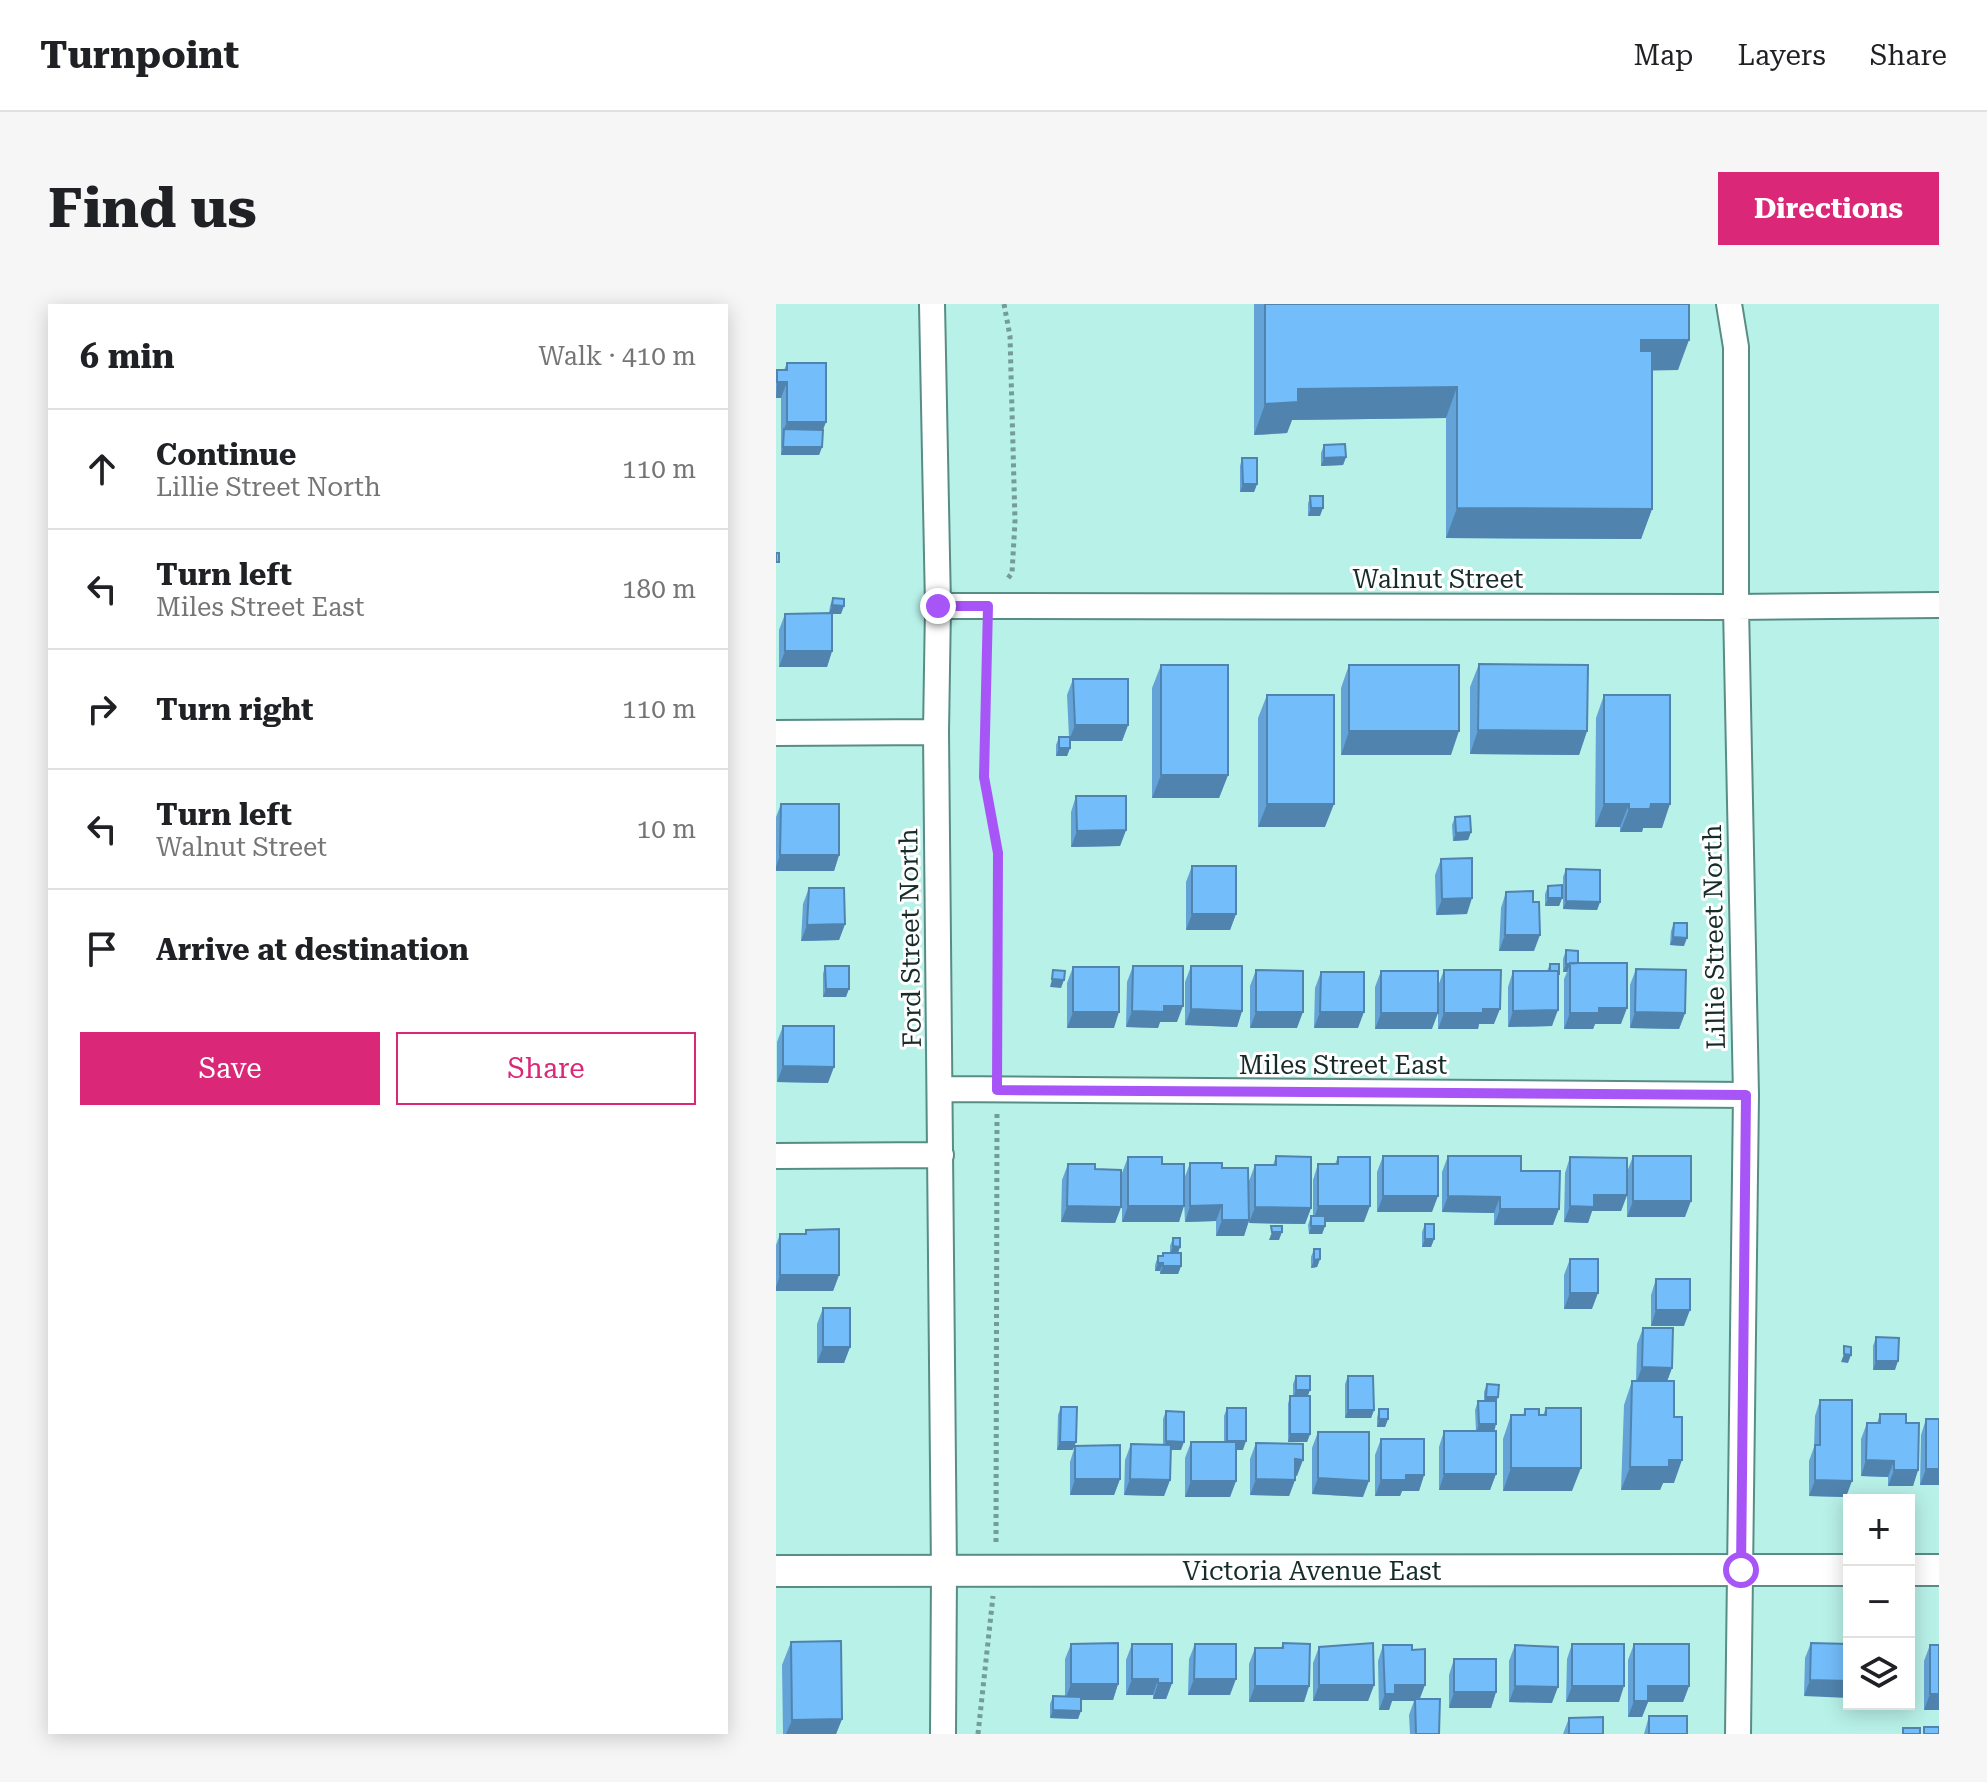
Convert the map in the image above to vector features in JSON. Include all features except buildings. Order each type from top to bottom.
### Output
[{"type":"street","name":"Ford Street North","points":[[932,304],[938,606],[936,732],[943,1734]]},
{"type":"street","name":"Lillie Street North","points":[[1729,304],[1736,347],[1736,607],[1746,1095],[1738,1734]]},
{"type":"street","name":"Walnut Street","points":[[938,606],[1939,605]]},
{"type":"street","points":[[776,733],[936,732]]},
{"type":"street","name":"Miles Street East","points":[[940,1089],[1746,1095]]},
{"type":"street","points":[[776,1156],[941,1155]]},
{"type":"street","name":"Victoria Avenue East","points":[[776,1571],[1843,1570]]},
{"type":"street","points":[[1915,1570],[1939,1570]]},
{"type":"path","points":[[978,1734],[996,1571],[998,853],[984,777],[988,606],[1012,573],[1015,521],[1010,336],[1004,304]]},
{"type":"route","points":[[938,606],[988,606],[984,777],[998,853],[997,1090],[1746,1095],[1741,1570]]}]
